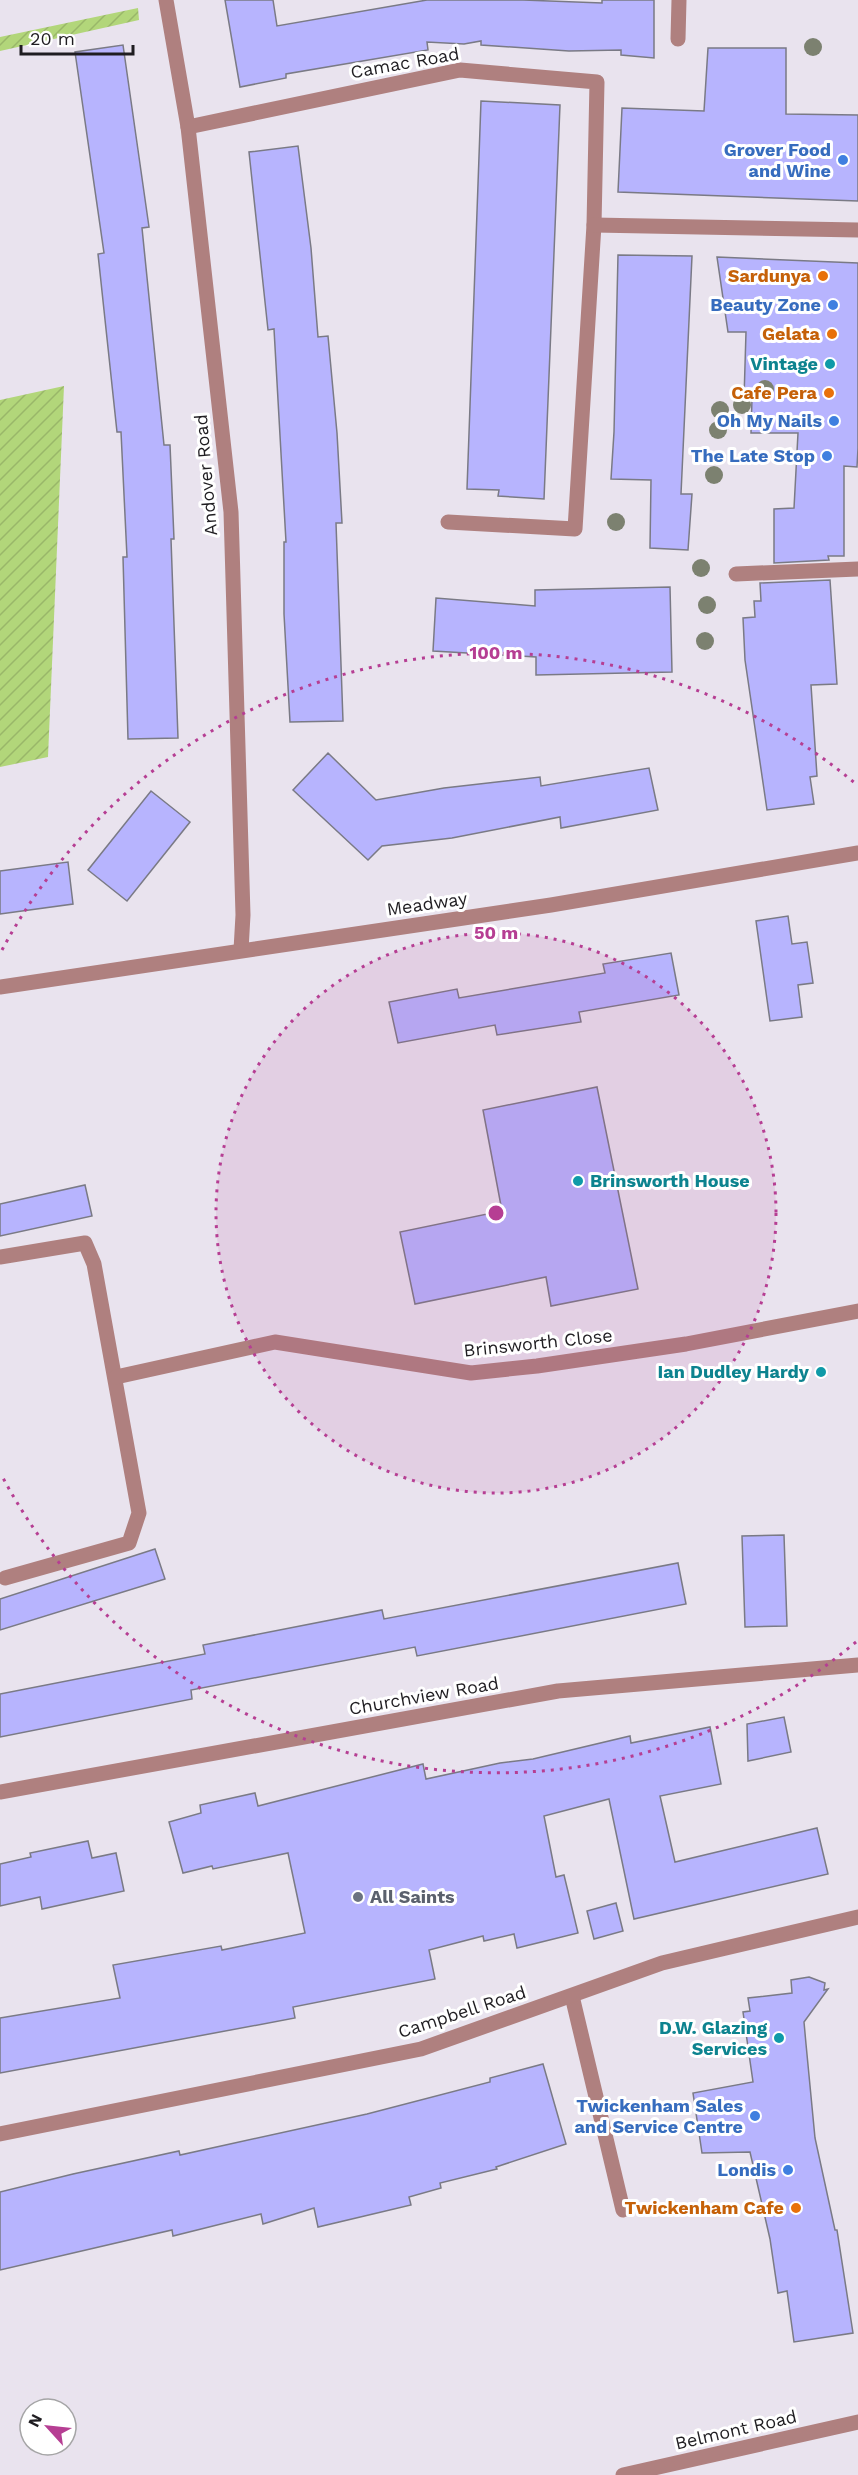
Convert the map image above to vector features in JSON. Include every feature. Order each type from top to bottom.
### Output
[{"type":"street","name":"Andover Road","points":[[166,0],[189,127],[231,512],[243,915],[241,950]]},
{"type":"street","points":[[678,39],[679,0]]},
{"type":"street","name":"Camac Road","points":[[189,127],[460,70],[597,82],[594,225],[575,529],[448,522]]},
{"type":"street","points":[[594,225],[858,231]]},
{"type":"street","points":[[736,574],[858,569]]},
{"type":"street","name":"Meadway","points":[[0,987],[551,905],[858,853]]},
{"type":"street","points":[[0,1257],[85,1243],[94,1264],[139,1513],[129,1543],[5,1578]]},
{"type":"street","name":"Brinsworth Close","points":[[116,1377],[275,1342],[471,1373],[537,1366],[686,1344],[858,1311]]},
{"type":"street","name":"Churchview Road","points":[[0,1792],[558,1691],[858,1665]]},
{"type":"street","name":"Campbell Road","points":[[0,2134],[421,2049],[662,1963],[858,1917]]},
{"type":"street","points":[[572,1996],[623,2211]]},
{"type":"street","name":"Belmont Road","points":[[623,2475],[858,2422]]},
{"type":"green space","points":[[138,8],[139,20],[0,51],[0,37]]},
{"type":"green space","points":[[64,386],[48,757],[0,767],[0,400]]},
{"type":"building","points":[[225,0],[273,0],[277,26],[427,0],[602,3],[602,0],[654,0],[654,58],[621,55],[621,50],[569,51],[481,45],[481,41],[464,44],[427,42],[428,50],[286,74],[286,78],[240,87]]},
{"type":"building","points":[[123,45],[149,227],[142,228],[164,445],[170,445],[178,738],[128,739],[123,557],[127,557],[121,432],[117,432],[98,254],[104,253],[75,52]]},
{"type":"building","points":[[708,48],[786,48],[786,114],[858,115],[858,201],[618,192],[622,108],[704,111]]},
{"type":"building","points":[[481,101],[560,105],[544,499],[498,496],[499,490],[467,489]]},
{"type":"building","points":[[298,146],[311,248],[318,337],[328,336],[337,433],[342,523],[336,523],[343,721],[290,722],[284,614],[284,542],[286,542],[274,329],[268,330],[249,152]]},
{"type":"building","points":[[618,255],[692,256],[681,494],[692,494],[688,550],[650,548],[651,480],[611,479]]},
{"type":"building","points":[[717,257],[858,263],[858,448],[857,467],[844,466],[844,556],[828,556],[829,560],[774,563],[774,509],[794,508],[798,433],[751,433],[752,398],[744,399],[746,332],[728,332]]},
{"type":"building","points":[[830,580],[837,684],[811,685],[817,776],[810,777],[814,804],[767,810],[745,660],[743,618],[755,617],[754,601],[761,601],[760,583]]},
{"type":"building","points":[[670,587],[672,672],[536,675],[536,657],[433,651],[436,598],[535,606],[535,590]]},
{"type":"building","points":[[328,753],[376,800],[444,788],[540,777],[541,786],[649,768],[658,810],[561,828],[560,817],[452,838],[382,846],[368,860],[293,790]]},
{"type":"building","points":[[151,791],[190,822],[127,901],[88,870]]},
{"type":"building","points":[[68,862],[73,904],[0,914],[0,871]]},
{"type":"building","points":[[788,916],[792,944],[807,942],[813,983],[798,985],[802,1017],[770,1021],[756,921]]},
{"type":"building","points":[[671,953],[679,995],[579,1012],[581,1022],[497,1035],[495,1025],[398,1043],[389,1002],[457,989],[459,998],[605,973],[603,964]]},
{"type":"building","name":"Brinsworth House","points":[[597,1087],[638,1289],[551,1306],[546,1277],[415,1304],[400,1232],[502,1211],[483,1110]]},
{"type":"building","points":[[85,1185],[92,1216],[0,1236],[0,1204]]},
{"type":"building","points":[[784,1535],[787,1626],[745,1627],[742,1536]]},
{"type":"building","points":[[155,1549],[165,1579],[0,1630],[0,1599]]},
{"type":"building","points":[[678,1563],[686,1604],[417,1656],[415,1647],[191,1690],[192,1699],[0,1737],[0,1694],[205,1654],[203,1645],[382,1610],[384,1619]]},
{"type":"building","points":[[784,1717],[791,1752],[748,1761],[747,1724]]},
{"type":"building","points":[[710,1727],[721,1784],[660,1796],[675,1862],[817,1828],[828,1874],[634,1919],[609,1799],[544,1816],[556,1877],[564,1875],[578,1933],[517,1948],[514,1934],[484,1941],[483,1936],[429,1950],[435,1979],[293,2007],[295,2018],[0,2073],[0,2018],[120,1998],[113,1965],[221,1946],[222,1950],[305,1933],[288,1853],[183,1873],[169,1822],[201,1813],[200,1805],[255,1793],[258,1806],[423,1764],[426,1779],[500,1763],[533,1759],[630,1736],[631,1743]]},
{"type":"building","points":[[88,1841],[92,1858],[116,1853],[124,1891],[42,1909],[40,1897],[0,1906],[0,1864],[31,1857],[30,1853]]},
{"type":"building","points":[[616,1903],[623,1931],[594,1939],[587,1911]]},
{"type":"building","points":[[809,1977],[825,1983],[824,1990],[828,1989],[804,2022],[815,2138],[835,2230],[837,2230],[853,2333],[794,2342],[787,2291],[778,2293],[770,2239],[750,2152],[702,2153],[693,2093],[753,2082],[743,2012],[750,2011],[748,1998],[792,1993],[791,1980]]},
{"type":"building","points":[[543,2064],[566,2144],[496,2167],[497,2169],[440,2183],[441,2188],[409,2197],[411,2205],[318,2227],[314,2208],[263,2224],[261,2214],[173,2236],[172,2230],[0,2270],[0,2192],[179,2151],[180,2155],[367,2114],[490,2082],[490,2078]]},
{"type":"place","name":"Grover Food and Wine","points":[[843,160]]},
{"type":"place","name":"Sardunya","points":[[823,276]]},
{"type":"place","name":"Beauty Zone","points":[[833,305]]},
{"type":"place","name":"Gelata","points":[[832,334]]},
{"type":"place","name":"Vintage","points":[[830,364]]},
{"type":"place","name":"Cafe Pera","points":[[829,393]]},
{"type":"place","name":"Oh My Nails","points":[[834,421]]},
{"type":"place","name":"The Late Stop","points":[[827,456]]},
{"type":"place","name":"Brinsworth House","points":[[578,1181]]},
{"type":"place","name":"Ian Dudley Hardy","points":[[821,1372]]},
{"type":"place","name":"All Saints","points":[[358,1897]]},
{"type":"place","name":"D.W. Glazing Services","points":[[779,2038]]},
{"type":"place","name":"Twickenham Sales and Service Centre","points":[[755,2116]]},
{"type":"place","name":"Londis","points":[[788,2170]]},
{"type":"place","name":"Twickenham Cafe","points":[[796,2208]]}]
